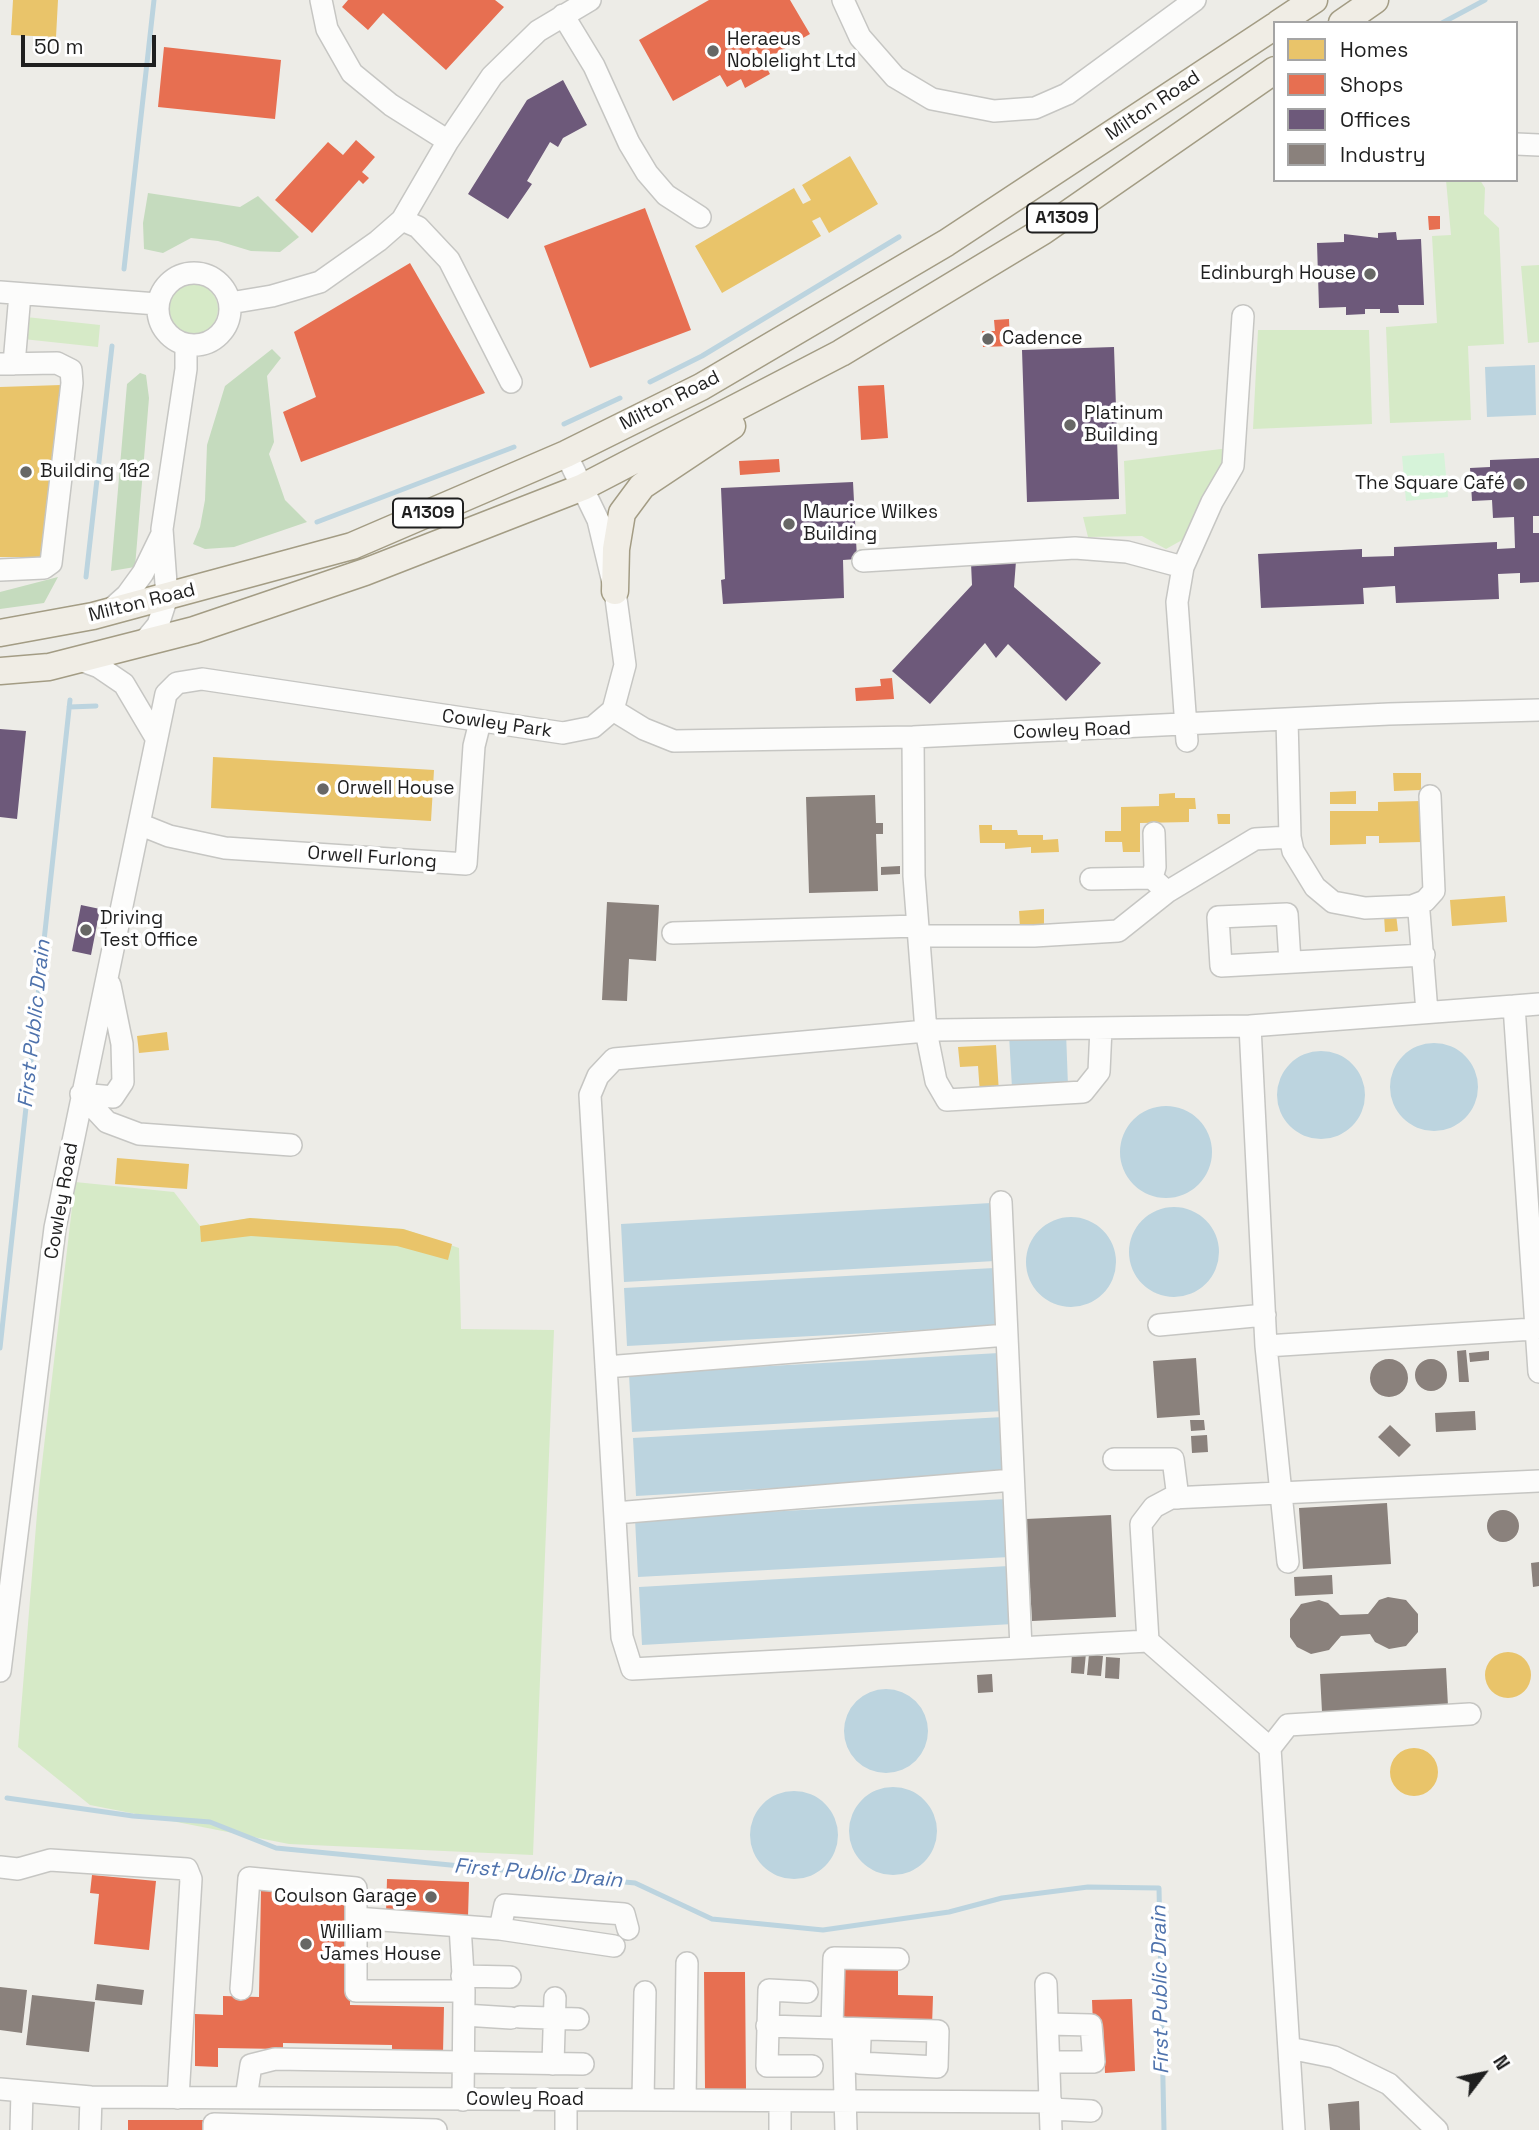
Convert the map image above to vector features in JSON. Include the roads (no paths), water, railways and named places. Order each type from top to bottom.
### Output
[{"type":"main road","points":[[1282,21],[1314,0]]},
{"type":"main road","points":[[1345,21],[1375,0]]},
{"type":"main road","name":"Milton Road","points":[[0,633],[107,612],[352,546],[566,454],[701,387],[946,243],[1273,27]]},
{"type":"main road","name":"Milton Road","points":[[7,674],[194,630],[365,572],[583,487],[841,353],[1043,231],[1273,71]]},
{"type":"main road","name":"A1309","points":[[615,591],[616,549],[622,513],[642,486],[841,353]]},
{"type":"main road","name":"A1309","points":[[167,597],[176,605],[212,608],[291,586],[365,572]]},
{"type":"street","points":[[321,0],[327,29],[352,73],[391,105],[448,141]]},
{"type":"street","points":[[230,303],[272,296],[320,282],[378,241],[402,220],[477,96],[512,54],[563,15],[590,0]]},
{"type":"street","points":[[843,0],[860,37],[895,77],[932,99],[994,111],[1035,108],[1067,94],[1195,0]]},
{"type":"street","points":[[563,15],[594,66],[629,144],[648,173],[666,195],[700,217]]},
{"type":"street","points":[[1518,144],[1539,145]]},
{"type":"street","points":[[402,220],[418,227],[449,260],[475,297],[511,382]]},
{"type":"street","points":[[187,273],[210,276],[226,292],[230,315],[219,336],[198,346],[186,345],[172,338],[162,327],[157,304],[167,283],[187,273]]},
{"type":"street","points":[[0,570],[44,568],[51,563],[72,383],[71,370],[57,363],[7,364],[10,293],[157,304]]},
{"type":"street","points":[[1187,734],[1177,601],[1183,567],[1212,502],[1233,466],[1243,316]]},
{"type":"street","points":[[143,643],[158,625],[167,597],[161,536],[186,369],[186,345]]},
{"type":"street","points":[[566,454],[598,520],[615,591],[625,665],[613,710]]},
{"type":"street","points":[[107,612],[127,596],[144,573],[161,536]]},
{"type":"street","points":[[863,561],[1075,548],[1127,552],[1183,567]]},
{"type":"street","points":[[76,659],[99,667],[124,684],[156,738]]},
{"type":"street","name":"Cowley Park","points":[[163,702],[166,694],[177,683],[202,679],[563,733],[593,727],[613,710]]},
{"type":"street","name":"Cowley Road","points":[[0,1671],[55,1228],[81,1094],[109,977],[163,702]]},
{"type":"street","name":"Cowley Road","points":[[613,710],[644,729],[674,741],[1187,734],[1287,719],[1539,710]]},
{"type":"street","points":[[1287,719],[1290,837],[1309,878],[1333,902],[1365,908],[1412,906],[1425,901],[1434,891],[1441,834],[1430,796]]},
{"type":"street","name":"Orwell Furlong","points":[[139,824],[169,836],[225,848],[466,864],[474,746],[480,722]]},
{"type":"street","points":[[913,737],[914,876],[926,1031],[936,1081],[947,1100],[1083,1092],[1100,1072],[1101,1028]]},
{"type":"street","points":[[1154,833],[1155,867],[1160,885]]},
{"type":"street","points":[[673,933],[918,931],[1034,936],[1118,931],[1160,885],[1255,839],[1290,837]]},
{"type":"street","points":[[1091,879],[1160,885]]},
{"type":"street","points":[[1412,906],[1419,912],[1423,923],[1427,1012]]},
{"type":"street","points":[[1290,962],[1424,955]]},
{"type":"street","points":[[81,1094],[113,1097],[123,1082],[121,1044],[109,977]]},
{"type":"street","points":[[1270,1748],[1148,1641],[632,1669],[622,1637],[590,1095],[598,1076],[614,1059],[926,1031],[1250,1026],[1539,1004]]},
{"type":"street","points":[[1514,1006],[1539,1372]]},
{"type":"street","points":[[1250,1026],[1266,1346],[1288,1562]]},
{"type":"street","points":[[81,1094],[107,1122],[139,1134],[291,1145]]},
{"type":"street","points":[[1001,1202],[1021,1648]]},
{"type":"street","points":[[1159,1325],[1265,1315]]},
{"type":"street","points":[[1266,1346],[1534,1329]]},
{"type":"street","points":[[606,1367],[1007,1335]]},
{"type":"street","points":[[1114,1459],[1173,1459],[1178,1498]]},
{"type":"street","points":[[615,1513],[1013,1480]]},
{"type":"street","points":[[1148,1641],[1142,1524],[1154,1507],[1178,1498],[1539,1481]]},
{"type":"street","points":[[1294,2130],[1270,1748],[1288,1725],[1470,1714]]},
{"type":"street","points":[[0,1867],[18,1869],[50,1860],[187,1869],[191,1879],[178,2098]]},
{"type":"street","points":[[241,1989],[249,1878],[356,1888],[356,1991],[510,1977]]},
{"type":"street","points":[[500,1929],[505,1905],[624,1914],[628,1929]]},
{"type":"street","points":[[356,1918],[500,1929],[614,1945]]},
{"type":"street","points":[[460,1926],[464,2014],[463,2100]]},
{"type":"street","points":[[846,2130],[845,2031],[834,1958],[898,1959]]},
{"type":"street","points":[[685,2100],[687,1963]]},
{"type":"street","points":[[1046,1984],[1051,2114]]},
{"type":"street","points":[[807,1992],[769,1990],[767,2066],[812,2066]]},
{"type":"street","points":[[643,2100],[645,1992]]},
{"type":"street","points":[[464,2014],[516,2017],[554,2008],[578,2019]]},
{"type":"street","points":[[553,2064],[554,2008]]},
{"type":"street","points":[[1048,2024],[1091,2025],[1094,2062],[1049,2062]]},
{"type":"street","points":[[767,2026],[845,2031]]},
{"type":"street","points":[[1289,2048],[1334,2057],[1389,2084],[1437,2130]]},
{"type":"street","points":[[246,2098],[251,2065],[259,2061],[583,2064]]},
{"type":"street","name":"Cowley Road","points":[[0,2089],[91,2097],[685,2100],[844,2103],[1051,2114],[1091,2110]]},
{"type":"street","points":[[21,2130],[22,2091]]},
{"type":"street","points":[[90,2130],[91,2097]]},
{"type":"street","points":[[566,2100],[566,2130]]},
{"type":"street","points":[[780,2102],[780,2130]]},
{"type":"street","points":[[214,2130],[214,2124],[436,2130]]},
{"type":"water","points":[[1535,365],[1536,415],[1487,417],[1485,367]]},
{"type":"water","points":[[1066,1032],[1068,1086],[1012,1088],[1009,1035]]},
{"type":"water","points":[[1434,1043],[1451,1046],[1465,1056],[1475,1070],[1478,1087],[1475,1104],[1465,1118],[1451,1128],[1434,1131],[1417,1128],[1403,1118],[1393,1104],[1390,1087],[1393,1070],[1403,1056],[1417,1046]]},
{"type":"water","points":[[1321,1051],[1346,1058],[1358,1070],[1365,1095],[1358,1120],[1346,1132],[1321,1139],[1296,1132],[1284,1120],[1277,1095],[1284,1070],[1296,1058]]},
{"type":"water","points":[[1166,1106],[1183,1110],[1198,1120],[1208,1135],[1212,1152],[1208,1169],[1198,1184],[1183,1194],[1166,1198],[1149,1194],[1134,1184],[1124,1169],[1120,1152],[1124,1135],[1134,1120],[1149,1110]]},
{"type":"water","points":[[991,1203],[995,1261],[624,1282],[621,1224]]},
{"type":"water","points":[[1174,1207],[1191,1210],[1206,1220],[1216,1235],[1219,1252],[1216,1269],[1206,1284],[1191,1294],[1174,1297],[1157,1294],[1142,1284],[1132,1269],[1129,1252],[1132,1235],[1142,1220],[1157,1210]]},
{"type":"water","points":[[1071,1217],[1088,1220],[1103,1230],[1113,1245],[1116,1262],[1113,1279],[1103,1294],[1088,1304],[1071,1307],[1054,1304],[1039,1294],[1029,1279],[1026,1262],[1029,1245],[1039,1230],[1054,1220]]},
{"type":"water","points":[[994,1268],[998,1326],[627,1346],[624,1288]]},
{"type":"water","points":[[999,1353],[1003,1411],[632,1432],[629,1374]]},
{"type":"water","points":[[1003,1417],[1007,1475],[636,1496],[633,1438]]},
{"type":"water","points":[[1006,1499],[1009,1557],[638,1577],[635,1519]]},
{"type":"water","points":[[1009,1566],[1013,1624],[642,1645],[639,1587]]},
{"type":"water","points":[[886,1689],[902,1692],[916,1701],[925,1715],[928,1731],[925,1747],[916,1761],[902,1770],[886,1773],[870,1770],[856,1761],[847,1747],[844,1731],[847,1715],[856,1701],[870,1692]]},
{"type":"water","points":[[893,1787],[910,1791],[924,1800],[933,1814],[937,1831],[933,1848],[924,1862],[910,1871],[893,1875],[876,1871],[862,1862],[853,1848],[849,1831],[853,1814],[862,1800],[876,1791]]},
{"type":"water","points":[[794,1791],[811,1794],[825,1804],[835,1818],[838,1835],[835,1852],[825,1866],[811,1876],[794,1879],[777,1876],[763,1866],[753,1852],[750,1835],[753,1818],[763,1804],[777,1794]]},
{"type":"waterway","name":"First Public Drain","points":[[124,269],[154,0]]},
{"type":"waterway","points":[[1446,21],[1485,0]]},
{"type":"waterway","points":[[650,382],[702,356],[899,237]]},
{"type":"waterway","points":[[86,577],[112,346]]},
{"type":"waterway","points":[[564,424],[620,398]]},
{"type":"waterway","points":[[317,522],[514,447]]},
{"type":"waterway","name":"First Public Drain","points":[[0,1348],[70,700]]},
{"type":"waterway","points":[[69,707],[96,706]]},
{"type":"waterway","name":"First Public Drain","points":[[7,1798],[133,1816],[210,1822],[276,1848],[635,1883],[712,1919],[823,1930],[949,1912],[1002,1898],[1088,1887],[1159,1888],[1164,2130]]},
{"type":"place","name":"Heraeus Noblelight Ltd","points":[[713,51]]},
{"type":"place","name":"Edinburgh House","points":[[1370,274]]},
{"type":"place","name":"Cadence","points":[[988,339]]},
{"type":"place","name":"Platinum Building","points":[[1070,425]]},
{"type":"place","name":"Building 1&2","points":[[26,472]]},
{"type":"place","name":"The Square Café","points":[[1519,484]]},
{"type":"place","name":"Maurice Wilkes Building","points":[[789,524]]},
{"type":"place","name":"Orwell House","points":[[323,789]]},
{"type":"place","name":"Driving Test Office","points":[[86,930]]},
{"type":"place","name":"Coulson Garage","points":[[431,1897]]},
{"type":"place","name":"William James House","points":[[306,1944]]}]
